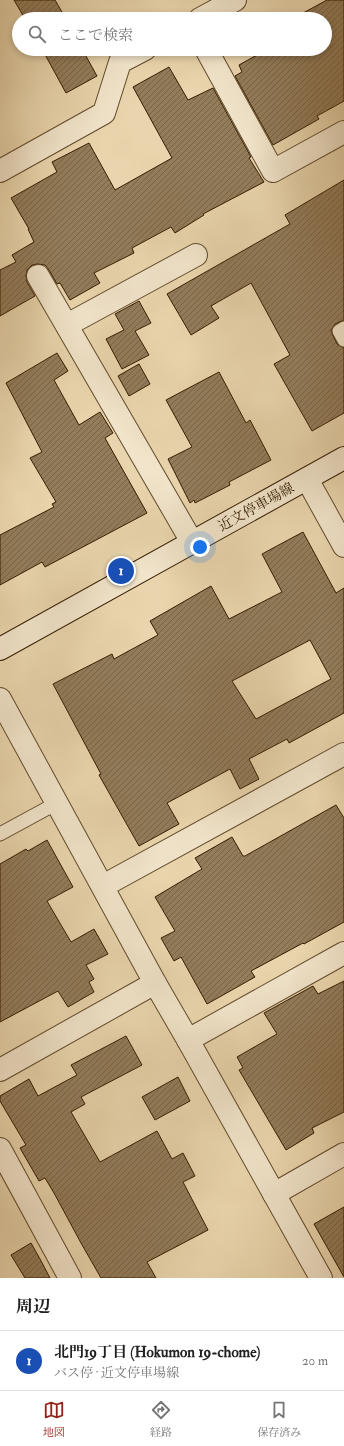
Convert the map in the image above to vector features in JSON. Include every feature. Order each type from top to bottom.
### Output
[{"type":"street","points":[[213,12],[234,0]]},
{"type":"street","points":[[0,171],[104,114],[120,62],[132,56]]},
{"type":"street","points":[[210,56],[273,171],[344,132]]},
{"type":"street","points":[[67,325],[196,255]]},
{"type":"street","points":[[38,276],[192,542]]},
{"type":"street","name":"近文停車場線","points":[[0,649],[344,458]]},
{"type":"street","points":[[307,478],[344,546]]},
{"type":"street","points":[[0,699],[104,886],[155,983],[320,1278]]},
{"type":"street","points":[[104,886],[344,754]]},
{"type":"street","points":[[188,1040],[344,953]]},
{"type":"street","points":[[0,1070],[155,983]]},
{"type":"street","points":[[0,1149],[70,1278]]},
{"type":"street","points":[[274,1194],[344,1154]]},
{"type":"lane","points":[[344,328],[339,331],[344,340]]},
{"type":"lane","points":[[0,834],[57,803]]},
{"type":"building","points":[[14,0],[55,0],[62,12],[21,12]]},
{"type":"building","points":[[327,0],[344,0],[344,101],[317,116],[319,119],[273,145],[235,76],[242,72],[239,65],[255,56],[332,56],[332,12],[305,12]]},
{"type":"building","points":[[46,56],[86,56],[97,76],[66,93]]},
{"type":"building","points":[[169,67],[188,100],[213,88],[251,157],[249,158],[264,182],[203,214],[204,215],[175,233],[171,227],[132,248],[134,253],[94,273],[100,283],[70,300],[60,283],[57,284],[45,265],[32,265],[27,270],[26,276],[27,282],[35,296],[0,316],[0,270],[16,262],[12,255],[34,242],[29,229],[11,198],[57,172],[52,162],[89,143],[115,190],[172,158],[133,87]]},
{"type":"building","points":[[344,180],[344,320],[335,324],[331,331],[337,344],[344,348],[344,413],[312,431],[274,364],[290,355],[251,283],[211,306],[219,318],[191,335],[167,294],[290,224],[285,215]]},
{"type":"building","points":[[139,301],[151,323],[135,331],[149,355],[122,369],[106,339],[124,330],[115,314]]},
{"type":"building","points":[[57,353],[68,371],[54,380],[79,425],[100,412],[113,433],[105,438],[147,513],[45,567],[42,562],[0,585],[0,535],[54,507],[52,504],[56,502],[30,458],[42,452],[6,383]]},
{"type":"building","points":[[139,364],[150,384],[129,396],[118,376]]},
{"type":"building","points":[[219,372],[246,423],[250,420],[271,460],[229,482],[230,485],[195,503],[194,500],[190,503],[168,459],[192,447],[166,400]]},
{"type":"building","points":[[303,532],[336,593],[344,588],[344,713],[289,743],[287,739],[249,759],[259,779],[240,789],[230,769],[167,803],[179,824],[139,846],[99,775],[101,774],[53,684],[112,654],[114,659],[158,635],[150,621],[211,586],[229,619],[282,592],[262,554]],"holes":[[[310,640],[331,679],[256,719],[232,681]]]},
{"type":"building","points":[[336,805],[344,818],[344,922],[251,971],[255,977],[207,1004],[181,957],[174,961],[161,938],[175,931],[155,897],[202,869],[195,858],[232,837],[243,856],[245,856]]},
{"type":"building","points":[[47,840],[73,887],[47,901],[71,942],[94,929],[108,954],[86,965],[94,979],[89,982],[94,992],[68,1007],[58,991],[0,1022],[0,864],[26,849],[28,851]]},
{"type":"building","points":[[344,981],[344,1112],[312,1128],[314,1133],[286,1150],[239,1070],[243,1068],[237,1057],[277,1034],[264,1013],[313,986],[318,994]]},
{"type":"building","points":[[126,1036],[142,1065],[81,1097],[85,1104],[71,1112],[100,1162],[157,1131],[172,1159],[183,1153],[195,1176],[183,1182],[208,1230],[147,1262],[156,1278],[101,1278],[45,1178],[39,1181],[20,1148],[26,1145],[0,1101],[0,1096],[29,1079],[38,1096],[77,1075],[71,1065]]},
{"type":"building","points":[[178,1077],[190,1101],[155,1120],[142,1097]]},
{"type":"building","points":[[344,1207],[344,1277],[314,1224]]},
{"type":"building","points":[[31,1243],[50,1278],[25,1278],[11,1255]]},
{"type":"place","name":"北門19丁目 (Hokumon 19-chome)","points":[[121,571]]}]
